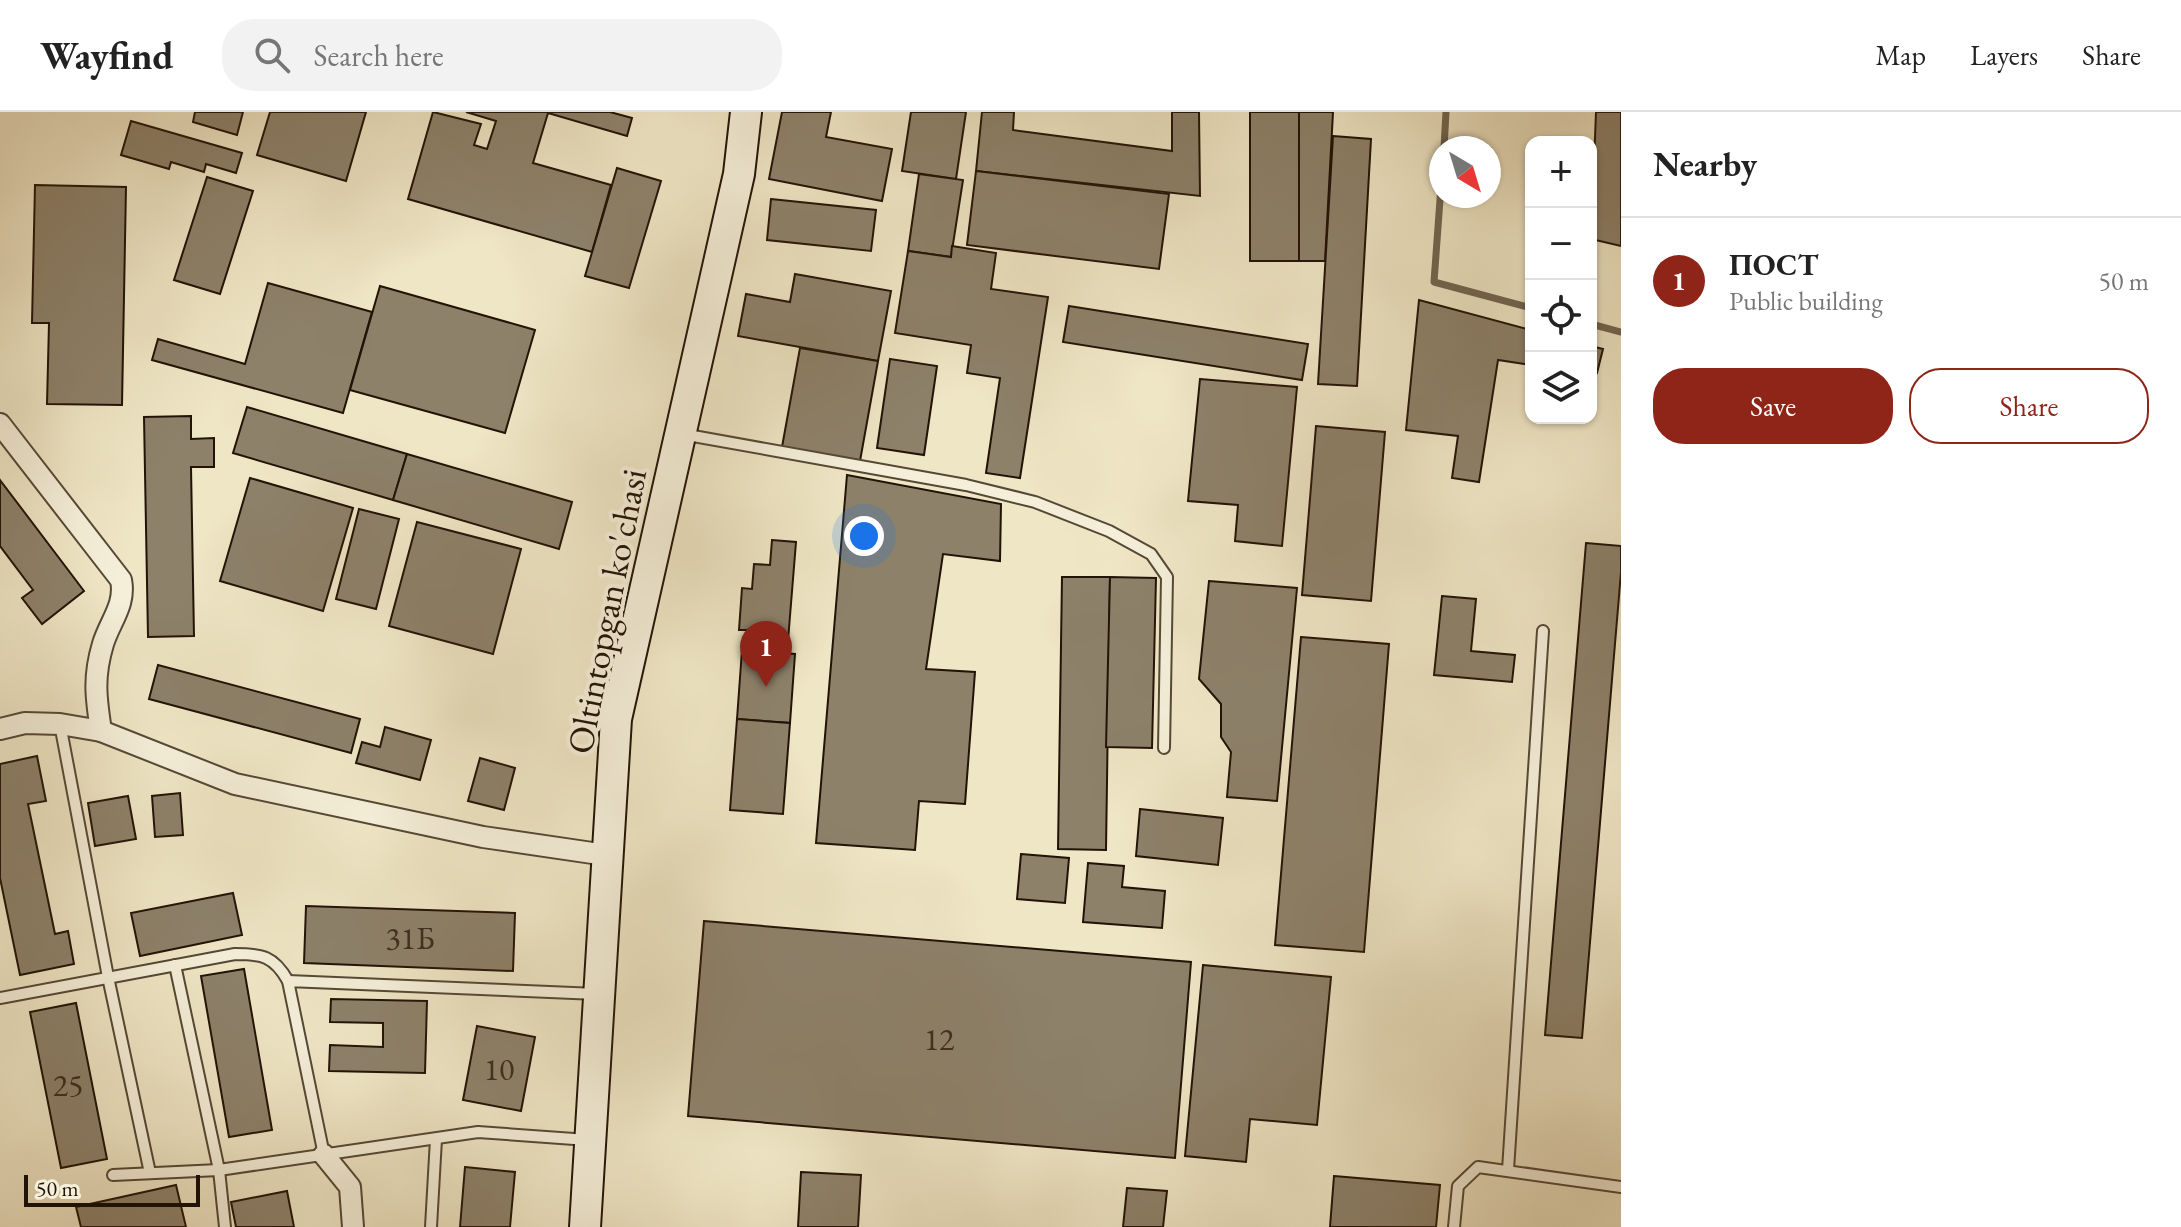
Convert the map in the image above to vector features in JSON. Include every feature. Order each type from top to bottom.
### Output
[{"type":"street","name":"Oltintopgan ko'chasi","points":[[585,1227],[616,719],[739,174],[746,112]]},
{"type":"street","points":[[0,424],[121,580],[124,593],[103,643],[95,688],[101,731]]},
{"type":"street","points":[[0,729],[25,723],[60,724],[101,731],[235,784],[483,837],[606,855]]},
{"type":"street","points":[[324,1155],[350,1187],[353,1227]]},
{"type":"lane","points":[[680,433],[1022,498],[1109,531],[1151,554],[1167,577],[1164,748]]},
{"type":"lane","points":[[1508,1170],[1543,631]]},
{"type":"lane","points":[[60,724],[108,977],[150,1173]]},
{"type":"lane","points":[[0,998],[235,954],[258,954],[279,964],[288,981],[324,1155]]},
{"type":"lane","points":[[175,965],[219,1170],[225,1227]]},
{"type":"lane","points":[[288,981],[599,994]]},
{"type":"lane","points":[[113,1175],[219,1170],[478,1132],[592,1140]]},
{"type":"lane","points":[[431,1227],[436,1139]]},
{"type":"lane","points":[[1454,1227],[1458,1186],[1478,1167],[1621,1187]]},
{"type":"building","points":[[195,112],[243,112],[237,135],[193,122]]},
{"type":"building","points":[[270,112],[366,112],[346,181],[257,155]]},
{"type":"building","points":[[433,112],[481,124],[474,145],[487,149],[496,121],[466,112],[610,112],[632,118],[627,136],[548,113],[533,163],[611,185],[592,252],[408,199]]},
{"type":"building","points":[[782,112],[831,112],[826,137],[892,149],[882,201],[769,179]]},
{"type":"building","points":[[911,112],[966,112],[956,179],[902,171]]},
{"type":"building","points":[[982,112],[1014,112],[1013,130],[1172,151],[1172,112],[1199,112],[1200,196],[976,171]]},
{"type":"building","points":[[1250,112],[1299,112],[1299,261],[1250,261]]},
{"type":"building","points":[[1299,112],[1333,112],[1325,261],[1299,261]]},
{"type":"building","points":[[1596,112],[1621,112],[1621,246],[1597,240]]},
{"type":"building","points":[[131,121],[242,153],[236,173],[206,164],[204,172],[171,162],[169,169],[121,155]]},
{"type":"building","points":[[1333,136],[1371,139],[1357,386],[1318,384]]},
{"type":"building","points":[[617,168],[661,181],[629,288],[585,276]]},
{"type":"building","points":[[976,171],[1169,194],[1159,269],[967,245]]},
{"type":"building","points":[[919,174],[963,180],[951,257],[908,251]]},
{"type":"building","points":[[207,177],[253,191],[220,294],[174,280]]},
{"type":"building","points":[[35,185],[126,187],[122,405],[47,404],[49,323],[32,323]]},
{"type":"building","points":[[771,199],[876,210],[871,251],[767,240]]},
{"type":"building","points":[[952,246],[996,253],[991,289],[1048,297],[1020,478],[986,473],[1000,378],[967,373],[971,345],[895,333],[908,251],[951,257]]},
{"type":"building","points":[[795,274],[891,291],[878,361],[738,336],[746,294],[790,302]]},
{"type":"building","points":[[268,283],[372,312],[343,413],[152,360],[158,339],[245,364]]},
{"type":"building","points":[[380,286],[535,330],[505,433],[350,390]]},
{"type":"building","points":[[1419,300],[1525,328],[1525,364],[1498,360],[1479,482],[1452,478],[1458,436],[1406,430]]},
{"type":"building","points":[[1069,306],[1308,344],[1302,380],[1063,342]]},
{"type":"building","points":[[800,348],[878,361],[860,461],[782,447]]},
{"type":"building","points":[[1597,348],[1603,349],[1597,373]]},
{"type":"building","points":[[890,359],[937,366],[924,455],[877,448]]},
{"type":"building","points":[[1200,379],[1297,387],[1282,546],[1235,541],[1238,505],[1188,501]]},
{"type":"building","points":[[247,407],[407,454],[393,500],[233,453]]},
{"type":"building","points":[[191,416],[191,439],[214,438],[214,467],[191,467],[194,636],[148,637],[144,417]]},
{"type":"building","points":[[1316,426],[1385,432],[1371,601],[1302,595]]},
{"type":"building","points":[[407,454],[572,502],[559,549],[393,500]]},
{"type":"building","points":[[847,475],[1001,504],[1000,561],[943,554],[926,669],[975,672],[965,804],[919,801],[915,850],[816,843]]},
{"type":"building","points":[[250,478],[353,508],[323,611],[220,581]]},
{"type":"building","points":[[0,480],[84,591],[42,624],[22,598],[33,590],[0,546]]},
{"type":"building","points":[[359,509],[399,519],[376,609],[336,599]]},
{"type":"building","points":[[417,522],[521,549],[493,654],[389,626]]},
{"type":"building","points":[[772,540],[796,542],[787,653],[749,650],[750,630],[739,630],[742,588],[752,589],[754,564],[770,565]]},
{"type":"building","points":[[1586,543],[1621,546],[1621,572],[1582,1038],[1545,1035]]},
{"type":"building","points":[[1062,577],[1110,577],[1106,850],[1058,849]]},
{"type":"building","points":[[1110,577],[1156,578],[1152,748],[1106,747]]},
{"type":"building","points":[[1209,581],[1297,588],[1277,801],[1227,797],[1231,752],[1221,737],[1221,704],[1199,679]]},
{"type":"building","points":[[1442,596],[1476,599],[1471,651],[1515,655],[1512,682],[1434,675]]},
{"type":"building","points":[[1301,637],[1389,644],[1364,952],[1275,945]]},
{"type":"building","points":[[742,650],[795,654],[790,723],[737,719]]},
{"type":"building","points":[[158,665],[360,719],[351,753],[149,699]]},
{"type":"building","points":[[737,719],[790,723],[783,814],[730,810]]},
{"type":"building","points":[[385,727],[431,740],[420,780],[356,763],[362,742],[380,747]]},
{"type":"building","points":[[37,756],[46,801],[28,804],[55,934],[68,931],[74,964],[20,975],[0,878],[0,764]]},
{"type":"building","points":[[480,758],[515,768],[504,810],[468,801]]},
{"type":"building","points":[[180,793],[183,835],[155,837],[152,796]]},
{"type":"building","points":[[128,796],[136,839],[95,846],[88,803]]},
{"type":"building","points":[[1140,809],[1223,818],[1218,865],[1136,856]]},
{"type":"building","points":[[1021,854],[1069,858],[1065,903],[1017,899]]},
{"type":"building","points":[[1088,863],[1124,866],[1122,887],[1165,891],[1162,928],[1083,922]]},
{"type":"building","points":[[233,893],[242,935],[140,956],[131,913]]},
{"type":"building","points":[[306,906],[515,913],[513,971],[304,963]]},
{"type":"building","points":[[704,921],[1191,962],[1175,1158],[688,1116]]},
{"type":"building","points":[[1203,965],[1331,977],[1317,1125],[1250,1119],[1246,1162],[1185,1156]]},
{"type":"building","points":[[244,969],[272,1130],[229,1137],[201,976]]},
{"type":"building","points":[[331,999],[427,1001],[425,1073],[329,1071],[330,1045],[383,1047],[383,1023],[330,1022]]},
{"type":"building","points":[[76,1003],[107,1159],[61,1168],[30,1012]]},
{"type":"building","points":[[477,1026],[535,1037],[521,1111],[463,1100]]},
{"type":"building","points":[[465,1167],[515,1172],[510,1227],[460,1227]]},
{"type":"building","points":[[801,1172],[861,1175],[858,1227],[798,1227]]},
{"type":"building","points":[[1334,1176],[1440,1185],[1436,1227],[1330,1227]]},
{"type":"building","points":[[176,1185],[186,1227],[81,1227],[76,1207]]},
{"type":"building","points":[[1127,1188],[1167,1191],[1163,1227],[1123,1227]]},
{"type":"building","points":[[287,1191],[294,1227],[236,1227],[231,1202]]},
{"type":"waterway","points":[[1445,136],[1446,112]]},
{"type":"waterway","points":[[1439,208],[1434,282],[1525,306]]},
{"type":"waterway","points":[[1597,326],[1621,332]]},
{"type":"place","name":"ПОСТ","points":[[766,687]]}]
